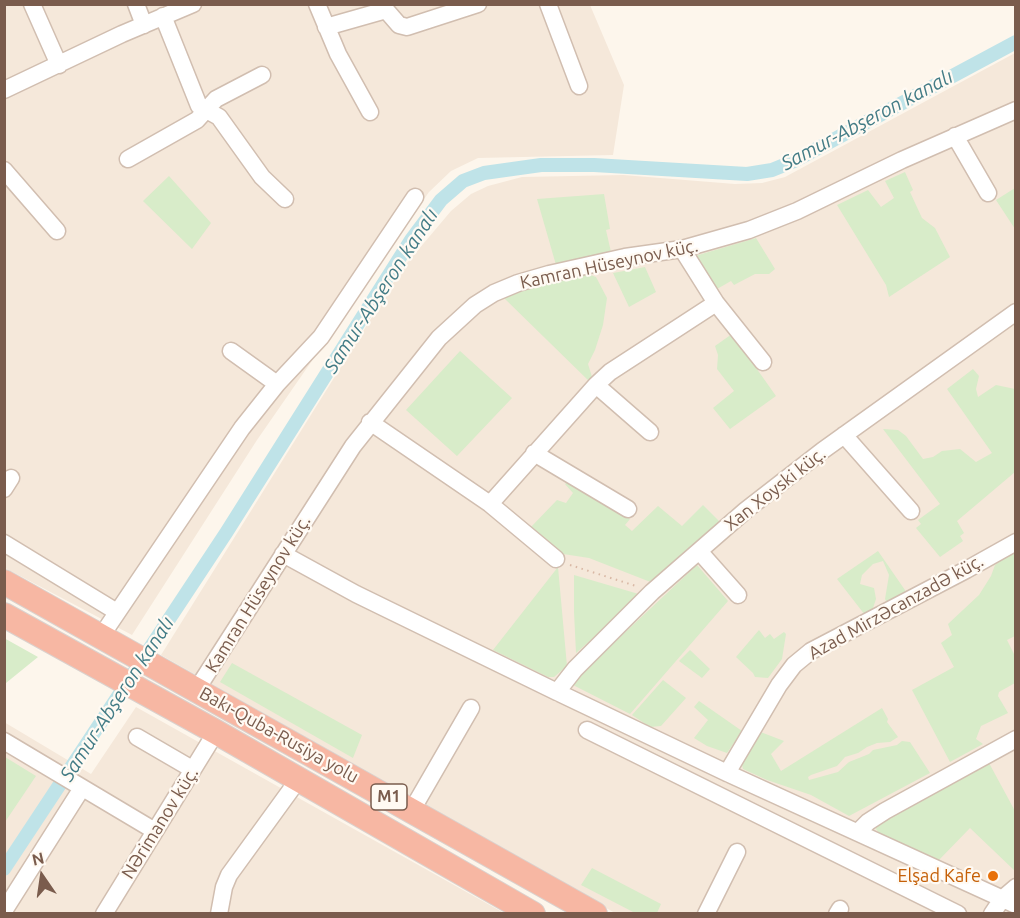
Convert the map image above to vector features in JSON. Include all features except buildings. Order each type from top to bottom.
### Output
[{"type":"highway","points":[[4,582],[107,638]]},
{"type":"highway","name":"Bakı-Quba-Rusiya yolu","points":[[4,615],[216,732],[529,913]]},
{"type":"highway","name":"Bakı-Quba-Rusiya yolu","points":[[107,638],[595,914]]},
{"type":"street","points":[[32,4],[59,65]]},
{"type":"street","points":[[136,4],[144,25]]},
{"type":"street","points":[[4,90],[193,4]]},
{"type":"street","points":[[317,4],[338,54],[370,112]]},
{"type":"street","points":[[326,27],[386,10],[399,24],[407,27],[478,4]]},
{"type":"street","points":[[548,4],[579,86]]},
{"type":"street","points":[[164,16],[198,106],[219,117],[262,177],[285,199]]},
{"type":"street","points":[[128,159],[197,120],[216,99],[262,75]]},
{"type":"street","name":"Kamran Hüseynov küç.","points":[[190,685],[283,554],[330,479],[370,422],[444,332],[461,316],[494,293],[549,274],[625,257],[682,249],[749,230],[797,211],[955,136],[1016,110]]},
{"type":"street","points":[[955,136],[988,193]]},
{"type":"street","points":[[4,170],[57,231]]},
{"type":"street","points":[[107,638],[117,612],[242,428],[277,384],[321,337],[415,197]]},
{"type":"street","points":[[682,249],[716,303],[763,362]]},
{"type":"street","points":[[490,504],[610,372],[716,303]]},
{"type":"street","name":"Xan Xoyski küç.","points":[[557,692],[575,669],[652,592],[746,510],[844,435],[1016,312]]},
{"type":"street","points":[[231,351],[277,384]]},
{"type":"street","points":[[596,385],[650,432]]},
{"type":"street","points":[[370,422],[490,504],[556,559]]},
{"type":"street","points":[[844,435],[911,511]]},
{"type":"street","points":[[534,453],[627,509]]},
{"type":"street","name":"Azad Mirzəcanzadə küç.","points":[[727,773],[779,685],[794,665],[811,651],[1016,542]]},
{"type":"street","points":[[4,543],[117,612]]},
{"type":"street","points":[[699,551],[738,595]]},
{"type":"street","points":[[283,554],[356,594],[557,692],[727,773],[1009,902]]},
{"type":"street","points":[[412,810],[471,708]]},
{"type":"street","points":[[587,730],[958,914]]},
{"type":"street","name":"Nərimanov küç.","points":[[104,914],[216,732]]},
{"type":"street","points":[[137,737],[192,770]]},
{"type":"street","points":[[858,832],[885,811],[1016,740]]},
{"type":"street","points":[[4,741],[155,831]]},
{"type":"street","points":[[219,914],[224,886],[229,875],[298,780]]},
{"type":"street","points":[[4,911],[80,787]]},
{"type":"street","points":[[706,914],[737,852]]},
{"type":"street","points":[[992,914],[1009,902],[1016,887]]},
{"type":"path","points":[[556,559],[567,565],[652,592]]},
{"type":"shaded area","points":[[4,5],[590,5],[624,85],[613,155],[478,158],[451,171],[429,192],[257,440],[132,635],[5,568]]},
{"type":"shaded area","points":[[1015,53],[1015,913],[615,913],[161,655],[402,269],[451,211],[471,194],[488,186],[522,177],[623,175],[735,184],[762,183],[785,177]]},
{"type":"shaded area","points":[[136,707],[504,913],[5,913],[4,722],[91,774]]},
{"type":"green space","points":[[905,172],[913,190],[910,192],[922,218],[935,228],[950,257],[889,297],[886,285],[837,205],[868,190],[881,207],[894,198],[885,181]]},
{"type":"green space","points":[[169,176],[211,223],[192,249],[143,201]]},
{"type":"green space","points":[[1015,188],[1015,229],[996,200]]},
{"type":"green space","points":[[604,194],[610,229],[606,230],[611,252],[556,265],[537,199]]},
{"type":"green space","points":[[756,238],[775,269],[769,274],[755,274],[734,285],[731,281],[717,289],[695,256]]},
{"type":"green space","points":[[645,267],[656,292],[629,307],[613,273]]},
{"type":"green space","points":[[588,274],[596,277],[607,298],[603,325],[588,364],[593,380],[591,383],[504,298],[547,282]]},
{"type":"green space","points":[[732,334],[776,396],[730,429],[713,408],[734,391],[717,369],[718,355],[715,346]]},
{"type":"green space","points":[[460,351],[512,398],[457,456],[406,410]]},
{"type":"green space","points":[[973,369],[979,376],[976,389],[978,397],[996,385],[1015,389],[1015,472],[957,521],[964,533],[960,536],[963,541],[940,557],[916,528],[921,524],[918,520],[940,504],[883,429],[898,430],[906,436],[923,459],[933,457],[942,451],[960,449],[976,462],[992,453],[947,389]]},
{"type":"green space","points":[[570,480],[630,519],[625,525],[632,531],[658,506],[682,526],[703,505],[721,523],[653,583],[589,558],[563,554],[531,527],[557,500],[566,503],[573,493],[565,484]]},
{"type":"green space","points":[[1015,550],[1015,636],[1007,640],[1015,656],[1015,683],[999,692],[998,696],[1008,713],[981,726],[976,739],[983,744],[950,762],[912,690],[954,667],[941,643],[952,635],[948,624],[979,595],[995,565]]},
{"type":"green space","points":[[878,551],[907,593],[887,603],[885,599],[889,575],[883,561],[873,564],[862,575],[860,584],[874,588],[876,599],[872,611],[865,615],[837,579]]},
{"type":"green space","points":[[697,565],[728,601],[630,714],[573,685],[573,681]]},
{"type":"green space","points":[[558,567],[567,666],[554,677],[548,677],[493,650]]},
{"type":"green space","points":[[574,575],[642,595],[576,653],[574,612]]},
{"type":"green space","points":[[759,630],[765,638],[770,634],[774,639],[784,632],[786,634],[782,659],[768,678],[755,677],[736,657]]},
{"type":"green space","points":[[4,638],[38,657],[6,683],[4,682]]},
{"type":"green space","points":[[690,650],[710,669],[702,678],[679,661]]},
{"type":"green space","points":[[232,663],[362,735],[353,758],[220,682]]},
{"type":"green space","points":[[663,680],[686,698],[661,726],[650,727],[632,715]]},
{"type":"green space","points":[[699,701],[742,731],[727,753],[707,746],[694,738],[708,720],[694,707]]},
{"type":"green space","points":[[882,708],[888,719],[887,722],[898,737],[890,742],[877,743],[845,757],[837,766],[811,775],[808,777],[809,780],[838,772],[849,762],[873,750],[897,745],[902,741],[910,742],[930,773],[849,816],[811,795],[743,769],[741,761],[758,731],[784,741],[771,754],[781,771]]},
{"type":"green space","points":[[5,757],[36,776],[5,822]]},
{"type":"green space","points":[[989,763],[1015,811],[1015,871],[970,828],[937,862],[879,833],[876,829],[877,823]]},
{"type":"green space","points":[[592,868],[661,904],[657,913],[635,913],[581,885]]},
{"type":"waterway","name":"Samur-Abşeron kanalı","points":[[4,869],[226,533],[411,240],[441,200],[463,181],[484,173],[541,165],[594,165],[747,174],[772,170],[794,161],[1016,42]]},
{"type":"place","name":"Elşad Kafe","points":[[993,876]]}]
